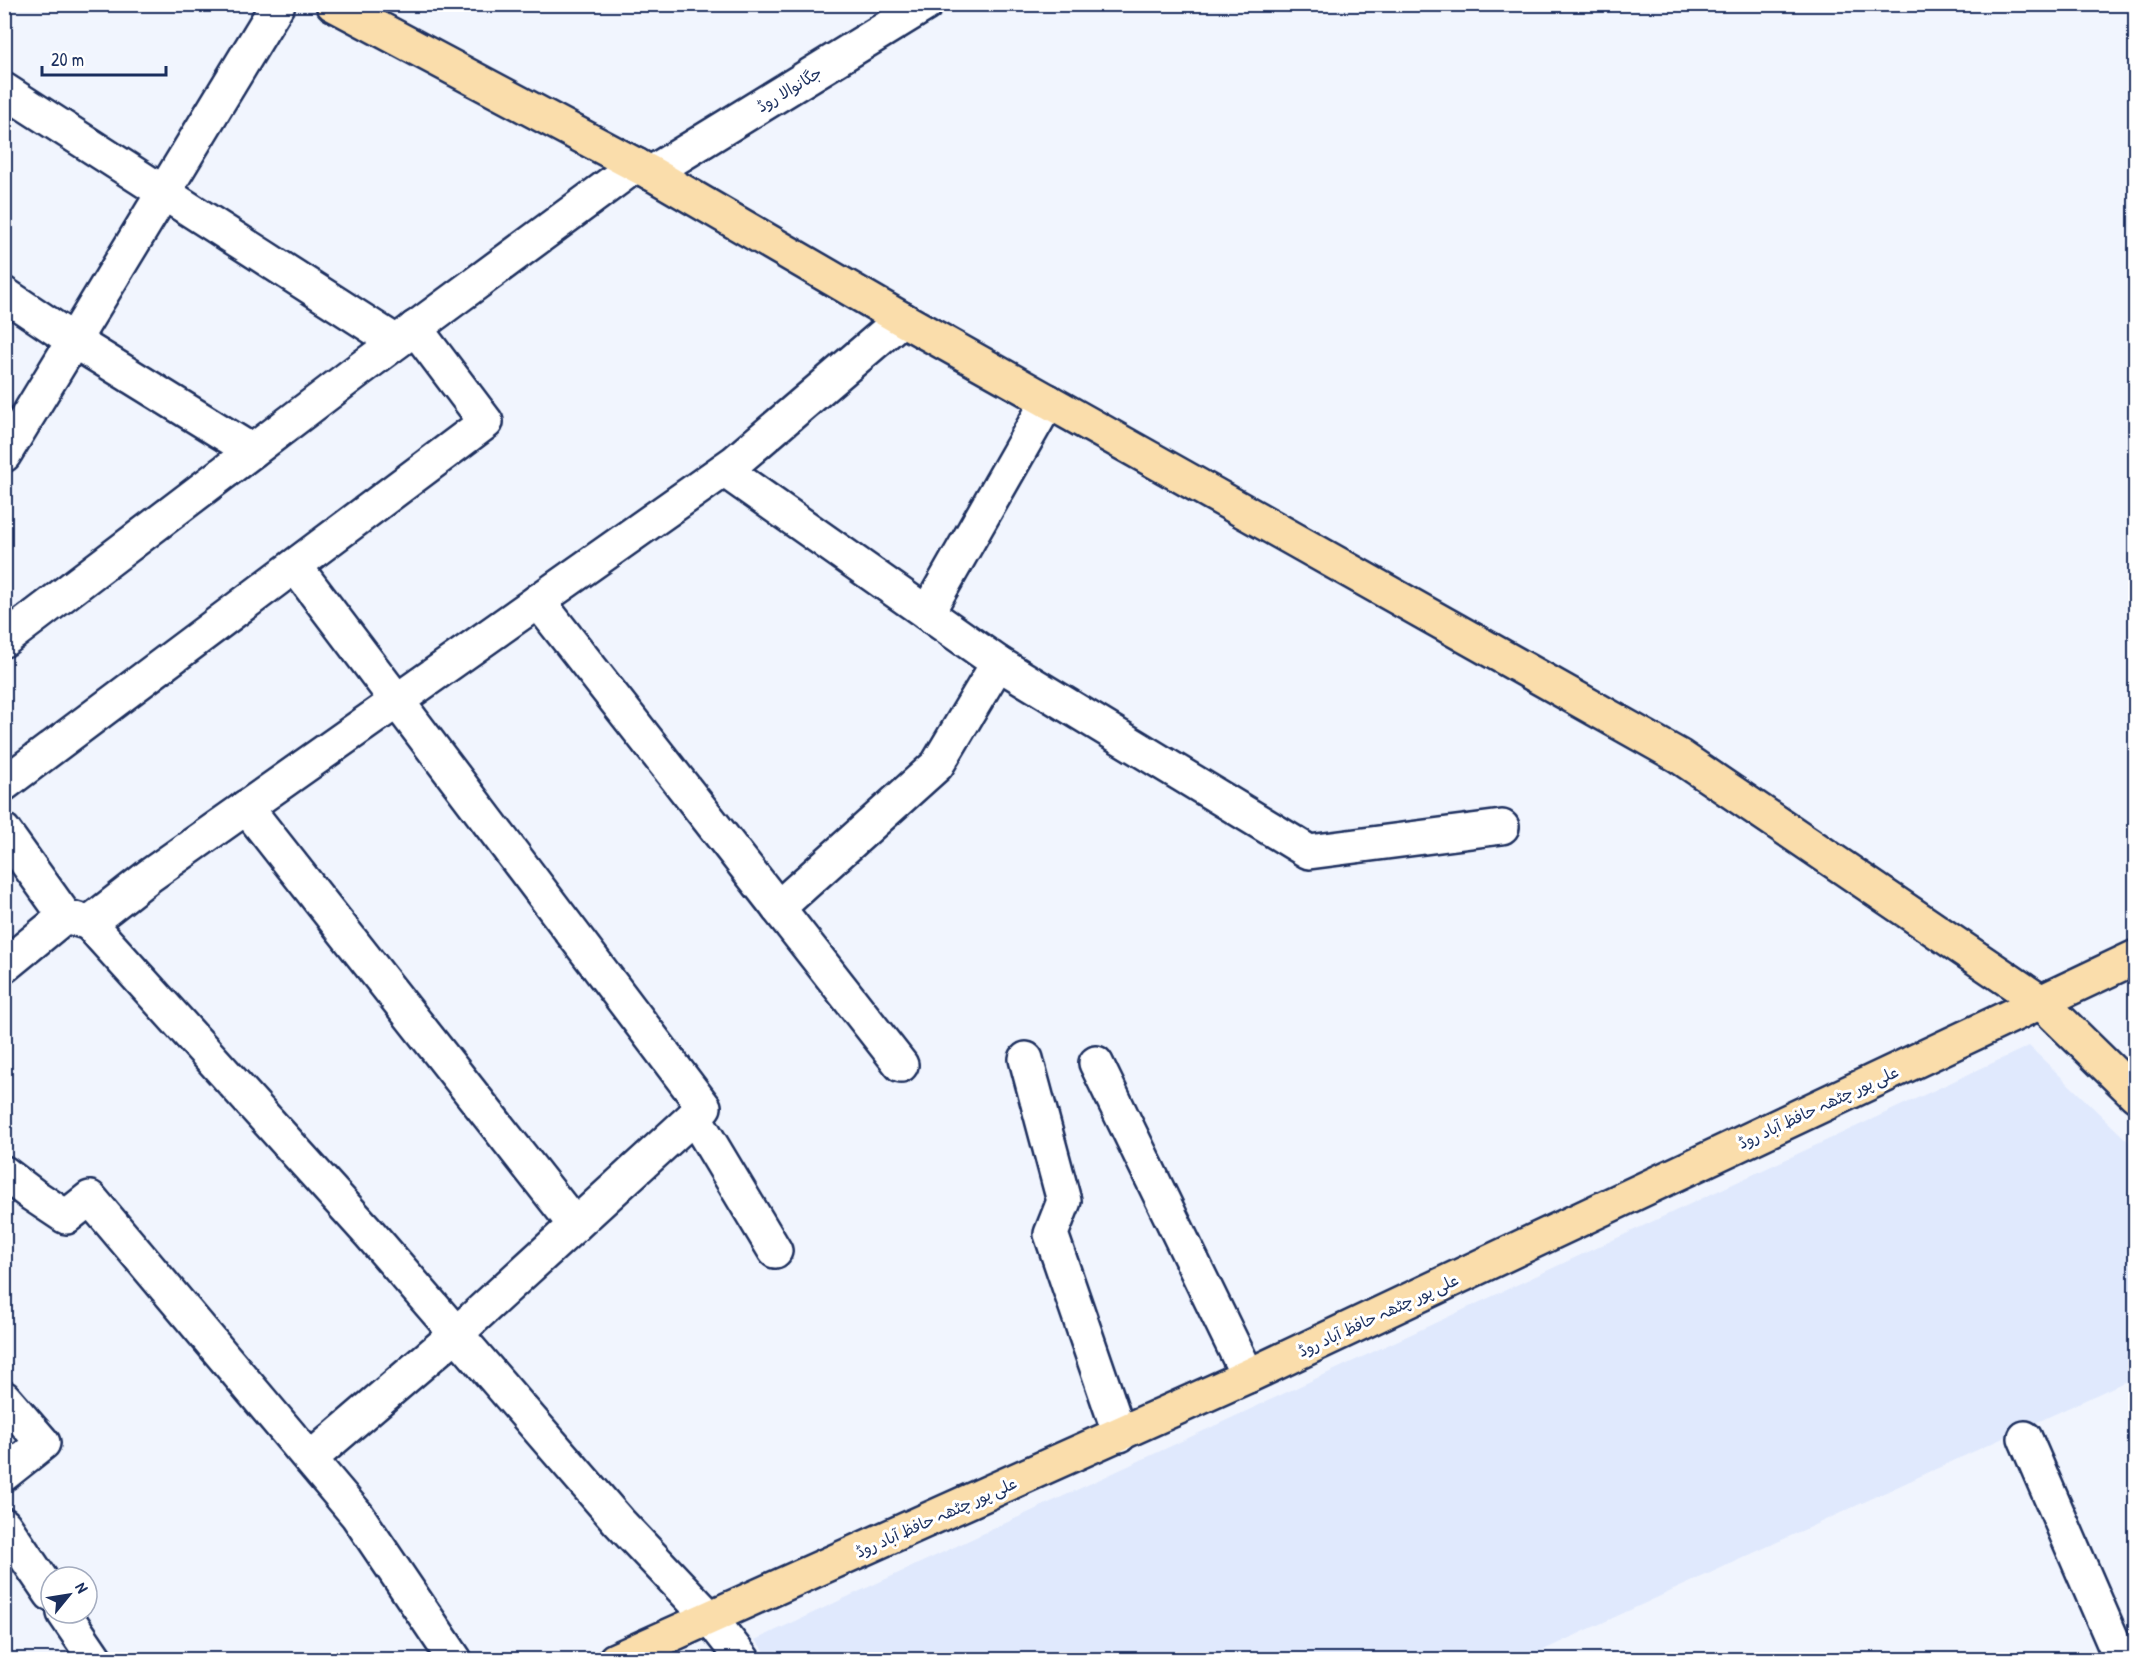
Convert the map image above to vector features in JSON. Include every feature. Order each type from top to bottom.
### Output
[{"type":"main road","points":[[333,4],[644,169],[902,319],[1680,756],[2041,1002],[2136,1095]]},
{"type":"main road","name":"علی پور چٹھہ حافظ آباد روڈ","points":[[615,1659],[1248,1376],[2136,957]]},
{"type":"street","points":[[4,455],[278,4]]},
{"type":"street","name":"جگانوالا روڈ","points":[[4,640],[406,335],[644,169],[926,4]]},
{"type":"street","points":[[4,90],[165,191],[406,335],[486,422],[4,784]]},
{"type":"street","points":[[4,294],[74,341],[252,451]]},
{"type":"street","points":[[4,966],[149,876],[724,470],[902,319]]},
{"type":"street","points":[[927,613],[1048,401]]},
{"type":"street","points":[[724,470],[998,663],[1309,852],[1502,827]]},
{"type":"street","points":[[295,566],[704,1107],[456,1334],[310,1459]]},
{"type":"street","points":[[537,602],[901,1065]]},
{"type":"street","points":[[778,908],[937,765],[998,663]]},
{"type":"street","points":[[246,807],[575,1225]]},
{"type":"street","points":[[4,831],[77,919],[370,1234],[619,1522],[710,1618],[742,1659]]},
{"type":"street","points":[[1026,1059],[1064,1201],[1051,1234],[1120,1435]]},
{"type":"street","points":[[1096,1063],[1248,1376]]},
{"type":"street","points":[[694,1116],[775,1251]]},
{"type":"street","points":[[4,1173],[66,1218],[90,1198],[357,1515],[455,1659]]},
{"type":"street","points":[[4,1398],[43,1443],[4,1474]]},
{"type":"street","points":[[2025,1438],[2121,1659]]},
{"type":"street","points":[[4,1525],[39,1576]]},
{"type":"street","points":[[72,1625],[96,1659]]},
{"type":"shaded area","points":[[2029,1046],[2135,1148],[2135,1377],[1524,1659],[772,1660],[755,1640]]}]
